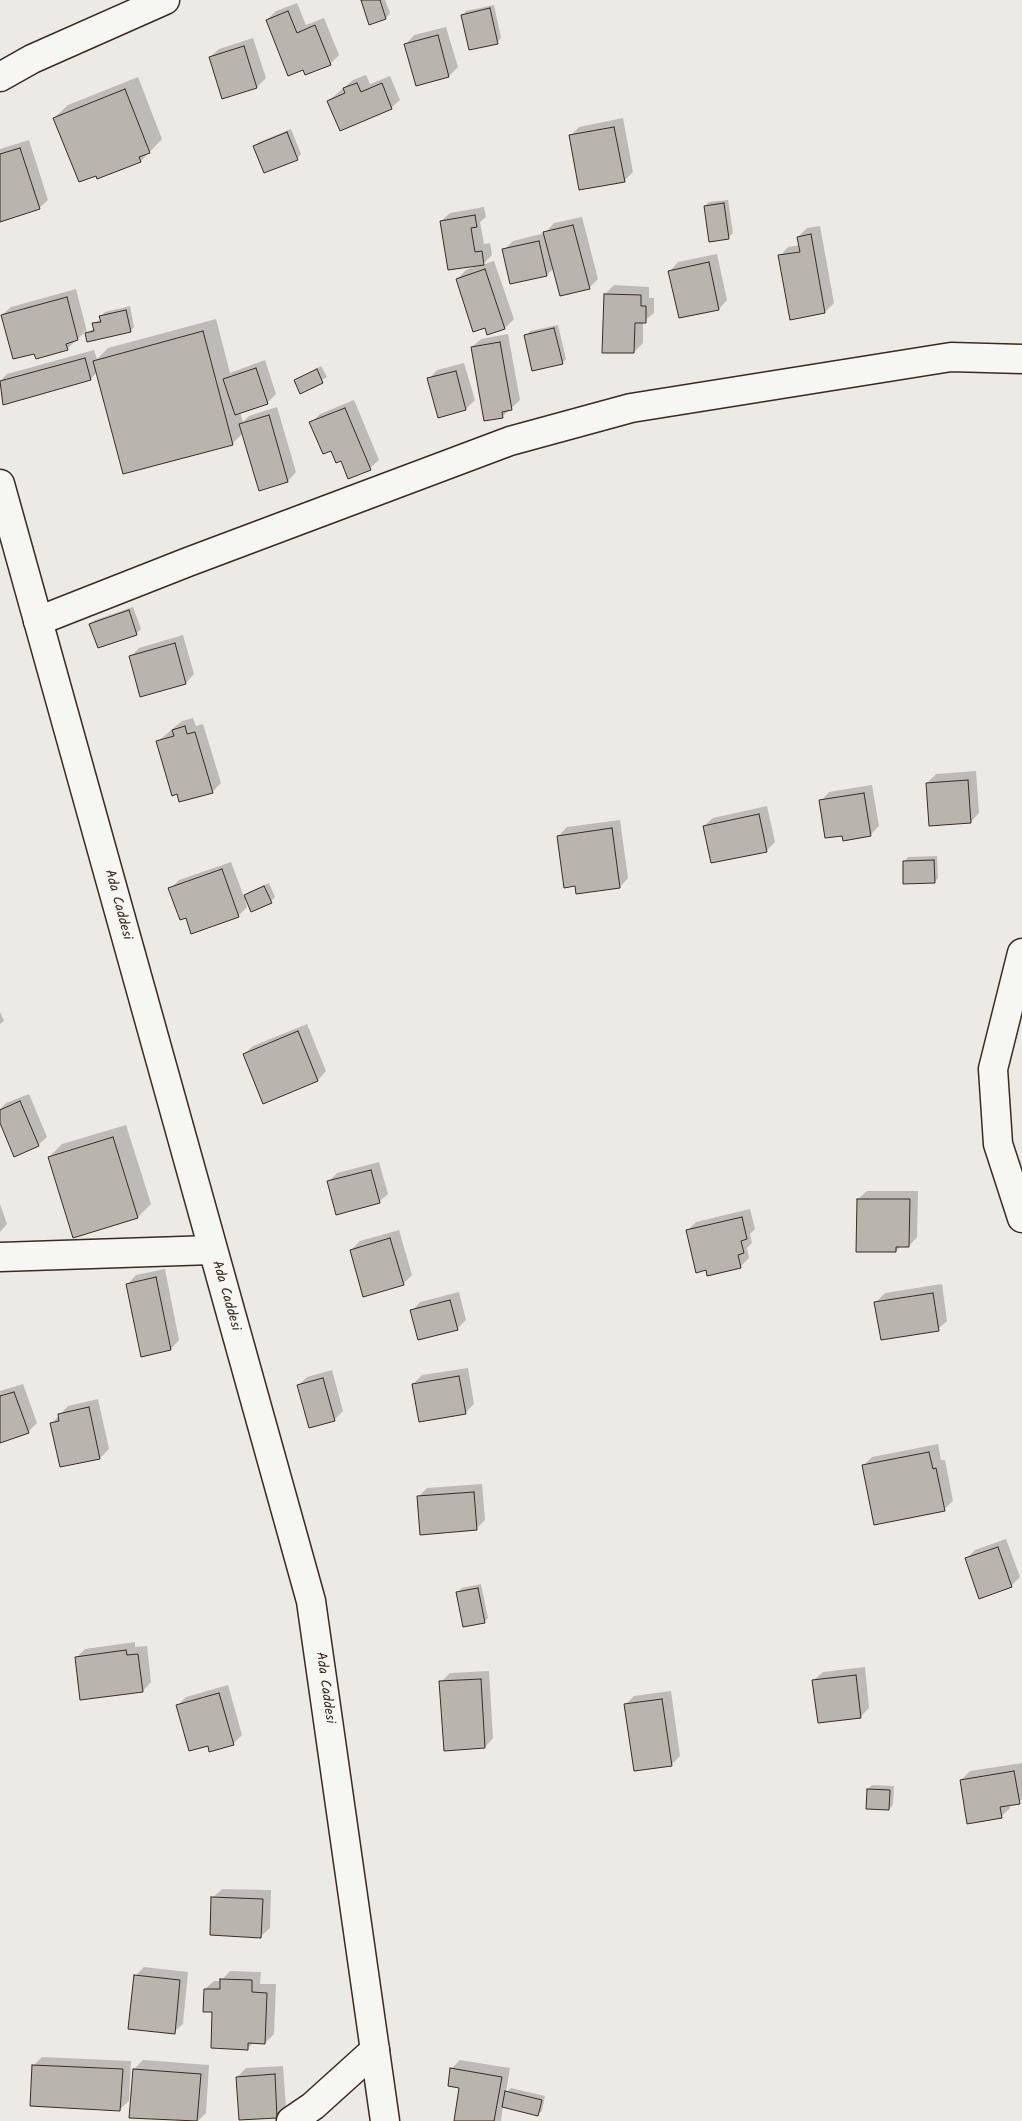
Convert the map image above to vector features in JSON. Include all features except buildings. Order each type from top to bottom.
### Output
[{"type":"street","points":[[0,77],[32,59],[165,0]]},
{"type":"street","points":[[38,621],[510,440],[631,408],[951,357],[1022,358]]},
{"type":"street","name":"Ada Caddesi","points":[[0,484],[311,1601],[385,2121]]},
{"type":"street","points":[[1022,953],[993,1069],[998,1144],[1022,1218]]},
{"type":"street","points":[[0,1257],[212,1250]]},
{"type":"street","points":[[290,2121],[313,2106],[375,2050]]}]
